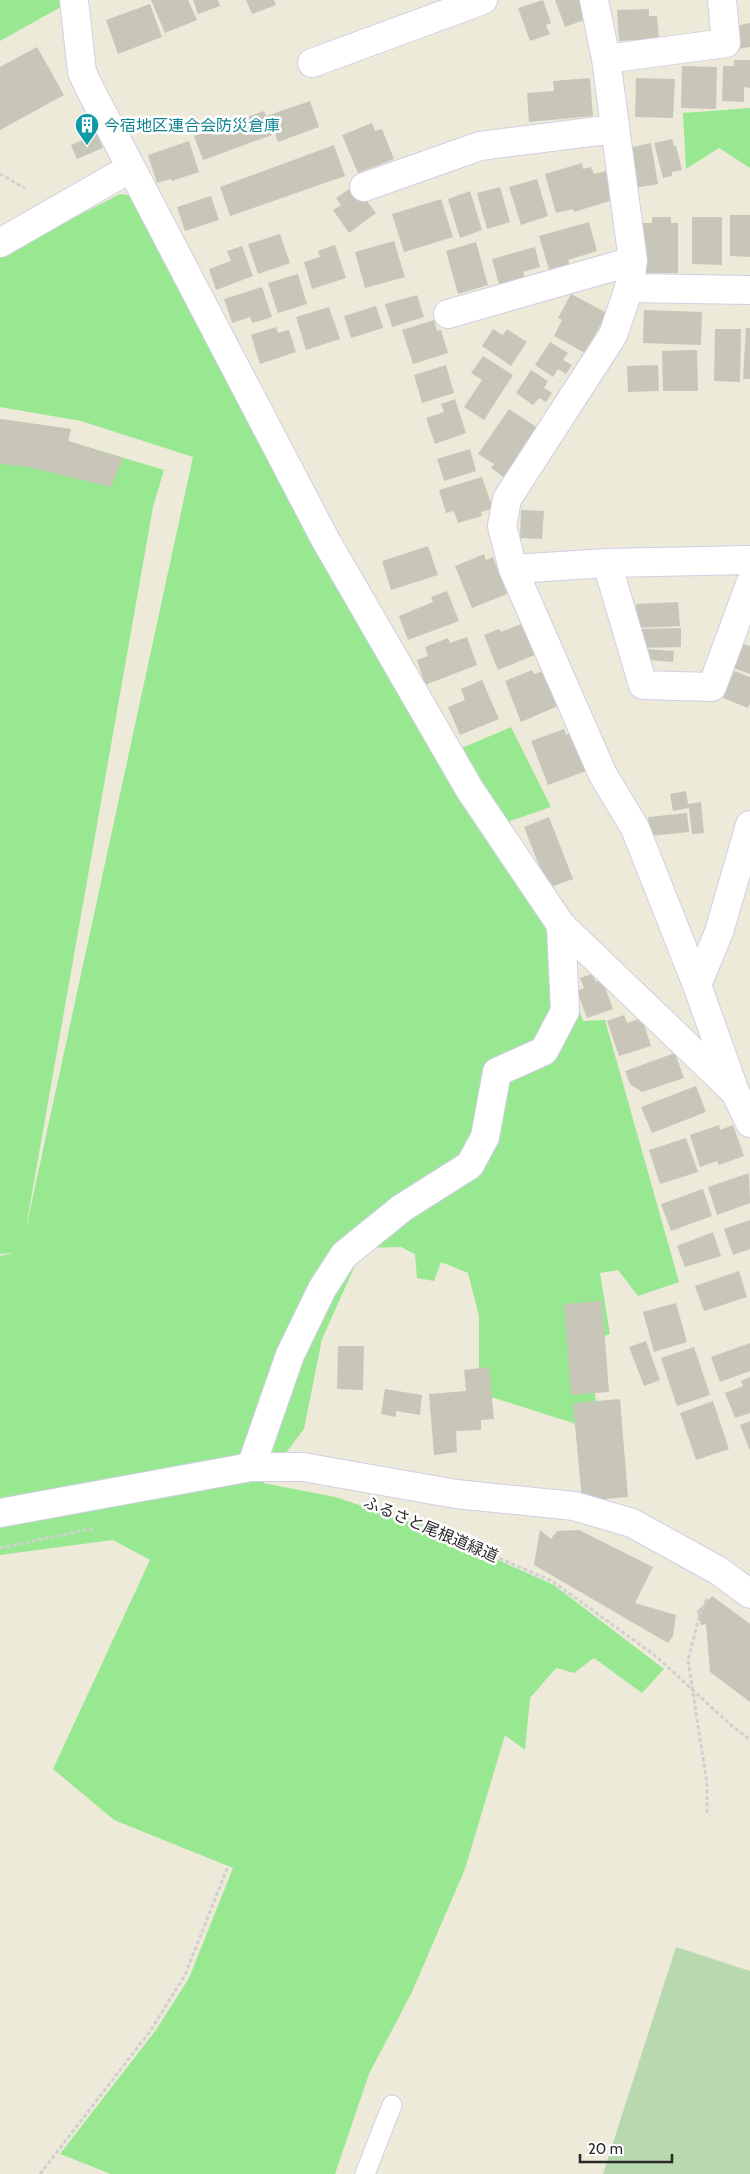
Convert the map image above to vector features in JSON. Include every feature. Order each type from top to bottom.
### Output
[{"type":"street","points":[[74,0],[82,72],[325,539],[470,790],[561,926],[735,1092]]},
{"type":"street","points":[[312,63],[483,0]]},
{"type":"street","points":[[594,0],[606,59],[634,261],[629,288],[613,335],[507,499],[502,526],[513,570],[603,775],[635,828],[698,985],[735,1092],[750,1123]]},
{"type":"street","points":[[606,59],[726,43],[722,0]]},
{"type":"street","points":[[364,187],[480,146],[615,129]]},
{"type":"street","points":[[0,243],[131,168]]},
{"type":"street","points":[[448,314],[634,261]]},
{"type":"street","points":[[629,288],[750,290]]},
{"type":"street","points":[[513,570],[607,562],[750,560]]},
{"type":"street","points":[[607,562],[643,685],[712,687],[750,584]]},
{"type":"street","points":[[698,985],[719,932],[750,825]]},
{"type":"street","points":[[250,1467],[290,1355],[322,1289],[344,1255],[402,1208],[470,1164],[485,1136],[497,1072],[544,1051],[565,1011],[561,926]]},
{"type":"street","points":[[0,1513],[250,1467],[303,1466],[456,1494],[574,1506],[632,1523],[720,1571],[750,1594]]},
{"type":"lane","points":[[365,2174],[392,2105]]},
{"type":"path","points":[[0,174],[25,188]]},
{"type":"path","name":"ふるさと尾根道緑道","points":[[398,1514],[552,1581],[657,1657],[692,1687],[734,1728],[750,1739]]},
{"type":"path","points":[[0,1548],[97,1528]]},
{"type":"path","points":[[708,1813],[707,1784],[688,1660],[700,1614],[720,1571]]},
{"type":"path","points":[[40,2174],[151,2030],[180,1982],[228,1866]]},
{"type":"green space","points":[[0,0],[65,0],[66,4],[0,41]]},
{"type":"green space","points":[[750,108],[750,168],[719,148],[686,169],[683,113]]},
{"type":"green space","points":[[120,194],[134,196],[455,751],[511,727],[551,807],[510,821],[583,1021],[605,1020],[679,1282],[638,1296],[618,1270],[600,1273],[610,1334],[590,1342],[596,1402],[576,1424],[479,1393],[479,1316],[468,1273],[441,1262],[434,1281],[417,1278],[415,1254],[401,1247],[363,1248],[322,1339],[304,1429],[263,1483],[335,1497],[420,1525],[554,1585],[664,1669],[642,1693],[594,1658],[574,1673],[556,1668],[530,1698],[525,1750],[505,1735],[465,1869],[412,1992],[369,2074],[335,2174],[111,2174],[60,2154],[156,2030],[189,1978],[233,1868],[114,1820],[53,1769],[150,1560],[113,1540],[0,1555],[0,1256],[13,1253],[0,1254],[0,419],[71,429],[68,441],[164,470],[153,507],[25,1233],[193,457],[81,421],[0,407],[0,256]]},
{"type":"green space","points":[[676,1947],[750,1971],[750,2174],[603,2174]]},
{"type":"building","points":[[151,0],[188,0],[197,20],[165,33]]},
{"type":"building","points":[[193,0],[218,0],[220,6],[198,14]]},
{"type":"building","points":[[246,0],[274,0],[276,5],[252,14]]},
{"type":"building","points":[[543,0],[551,23],[546,25],[550,34],[530,41],[518,8]]},
{"type":"building","points":[[555,0],[582,0],[586,9],[581,11],[584,20],[565,27]]},
{"type":"building","points":[[150,4],[162,37],[118,54],[106,20]]},
{"type":"building","points":[[649,9],[649,16],[657,16],[659,39],[619,41],[617,10]]},
{"type":"building","points":[[750,23],[750,47],[738,49],[735,26]]},
{"type":"building","points":[[37,47],[64,95],[0,130],[0,67]]},
{"type":"building","points":[[734,60],[750,60],[750,88],[744,87],[744,102],[722,101],[723,66],[734,66]]},
{"type":"building","points":[[682,66],[717,67],[716,109],[681,108]]},
{"type":"building","points":[[590,78],[593,116],[529,122],[527,93],[554,91],[553,81]]},
{"type":"building","points":[[636,78],[675,79],[673,118],[635,117]]},
{"type":"building","points":[[310,101],[319,127],[278,142],[275,134],[203,160],[194,136],[264,111],[266,116]]},
{"type":"building","points":[[372,123],[375,131],[382,129],[394,159],[358,173],[342,135]]},
{"type":"building","name":"今宿地区連合会防災倉庫","points":[[97,134],[103,148],[77,159],[71,145]]},
{"type":"building","points":[[672,139],[674,146],[676,146],[682,170],[672,172],[672,176],[663,178],[654,143]]},
{"type":"building","points":[[189,141],[199,172],[172,181],[171,179],[157,183],[148,155]]},
{"type":"building","points":[[651,143],[658,184],[635,188],[628,148]]},
{"type":"building","points":[[334,145],[345,176],[230,216],[220,187]]},
{"type":"building","points":[[582,163],[583,169],[591,167],[594,174],[606,171],[616,199],[574,212],[573,209],[556,213],[545,174]]},
{"type":"building","points":[[537,179],[548,216],[521,225],[509,187]]},
{"type":"building","points":[[355,185],[376,213],[349,233],[333,210],[341,205],[336,198]]},
{"type":"building","points":[[500,187],[510,222],[487,229],[477,193]]},
{"type":"building","points":[[470,191],[482,230],[460,238],[448,199]]},
{"type":"building","points":[[211,196],[219,220],[185,231],[177,207]]},
{"type":"building","points":[[441,199],[453,237],[404,252],[392,214]]},
{"type":"building","points":[[730,215],[750,215],[750,257],[730,256]]},
{"type":"building","points":[[652,217],[671,217],[671,223],[678,223],[678,273],[641,273],[641,223],[652,223]]},
{"type":"building","points":[[692,217],[722,217],[722,265],[692,264]]},
{"type":"building","points":[[589,222],[597,251],[568,260],[571,268],[550,273],[539,236]]},
{"type":"building","points":[[280,234],[290,263],[258,274],[248,244]]},
{"type":"building","points":[[394,241],[405,277],[365,288],[355,252]]},
{"type":"building","points":[[476,242],[488,285],[458,294],[446,251]]},
{"type":"building","points":[[335,245],[346,278],[312,289],[304,262],[320,257],[318,251]]},
{"type":"building","points":[[242,246],[253,276],[216,290],[209,269],[231,261],[227,251]]},
{"type":"building","points":[[535,247],[540,267],[523,272],[525,280],[500,288],[492,259]]},
{"type":"building","points":[[298,274],[307,304],[278,313],[268,283]]},
{"type":"building","points":[[262,287],[272,317],[252,323],[250,317],[232,323],[224,299]]},
{"type":"building","points":[[571,294],[607,313],[585,353],[554,336],[562,320],[558,318]]},
{"type":"building","points":[[417,295],[424,317],[392,327],[385,304]]},
{"type":"building","points":[[376,306],[383,328],[351,338],[344,316]]},
{"type":"building","points":[[329,307],[340,339],[306,350],[296,317]]},
{"type":"building","points":[[644,310],[702,312],[701,345],[643,343]]},
{"type":"building","points":[[434,320],[437,331],[441,330],[448,353],[413,364],[402,330]]},
{"type":"building","points":[[276,327],[278,333],[289,330],[296,352],[260,364],[251,335]]},
{"type":"building","points":[[746,328],[750,328],[750,379],[743,379]]},
{"type":"building","points":[[493,329],[503,335],[507,329],[527,342],[511,366],[482,346]]},
{"type":"building","points":[[715,329],[741,329],[740,382],[714,381]]},
{"type":"building","points":[[550,342],[568,353],[563,360],[572,365],[566,374],[558,369],[553,377],[535,365]]},
{"type":"building","points":[[697,350],[698,391],[663,391],[662,351]]},
{"type":"building","points":[[483,356],[513,375],[484,420],[464,407],[482,380],[471,373]]},
{"type":"building","points":[[446,365],[454,393],[422,403],[414,375]]},
{"type":"building","points":[[658,365],[659,391],[628,392],[627,366]]},
{"type":"building","points":[[531,370],[548,381],[544,388],[552,393],[546,402],[539,398],[533,405],[516,393]]},
{"type":"building","points":[[455,399],[466,433],[435,444],[426,418],[444,412],[441,404]]},
{"type":"building","points":[[509,409],[541,430],[508,480],[491,468],[494,464],[478,454]]},
{"type":"building","points":[[0,419],[71,429],[68,441],[123,458],[111,487],[28,467],[0,464]]},
{"type":"building","points":[[470,449],[476,471],[444,481],[437,459]]},
{"type":"building","points":[[482,477],[493,509],[481,512],[482,516],[458,523],[454,511],[446,513],[439,490]]},
{"type":"building","points":[[521,510],[544,511],[542,539],[520,538]]},
{"type":"building","points":[[428,546],[438,575],[391,590],[382,561]]},
{"type":"building","points":[[484,554],[486,560],[493,557],[507,594],[472,608],[455,566]]},
{"type":"building","points":[[447,591],[459,621],[408,640],[399,616],[433,602],[431,597]]},
{"type":"building","points":[[678,602],[680,626],[637,628],[636,604]]},
{"type":"building","points":[[524,623],[537,654],[498,670],[484,635],[499,629],[501,632]]},
{"type":"building","points":[[681,628],[681,647],[640,648],[640,629]]},
{"type":"building","points":[[467,637],[477,665],[425,685],[417,660],[428,656],[425,647],[448,638],[450,643]]},
{"type":"building","points":[[744,644],[750,646],[750,674],[734,668]]},
{"type":"building","points":[[648,649],[674,651],[673,662],[648,660]]},
{"type":"building","points":[[532,670],[534,674],[546,670],[560,705],[521,722],[505,681]]},
{"type":"building","points":[[734,671],[750,677],[750,703],[748,708],[723,698]]},
{"type":"building","points":[[482,680],[499,719],[460,735],[448,707],[465,700],[461,689]]},
{"type":"building","points":[[564,729],[566,735],[571,733],[586,771],[548,785],[531,741]]},
{"type":"building","points":[[686,791],[688,804],[701,802],[704,833],[692,834],[689,808],[673,811],[670,794]]},
{"type":"building","points":[[687,813],[689,832],[650,836],[648,817]]},
{"type":"building","points":[[549,817],[573,879],[548,888],[524,827]]},
{"type":"building","points":[[592,974],[596,982],[602,979],[613,1009],[587,1018],[577,991],[584,988],[580,978]]},
{"type":"building","points":[[624,1015],[627,1023],[642,1018],[651,1046],[619,1056],[607,1021]]},
{"type":"building","points":[[675,1053],[684,1078],[642,1092],[630,1084],[625,1071]]},
{"type":"building","points":[[696,1086],[706,1112],[652,1133],[641,1107]]},
{"type":"building","points":[[719,1125],[720,1130],[733,1125],[744,1156],[719,1165],[717,1161],[700,1167],[690,1135]]},
{"type":"building","points":[[686,1138],[698,1172],[660,1184],[649,1150]]},
{"type":"building","points":[[749,1173],[750,1203],[717,1215],[708,1187]]},
{"type":"building","points":[[703,1189],[712,1216],[671,1231],[661,1204]]},
{"type":"building","points":[[750,1220],[750,1249],[733,1255],[724,1229]]},
{"type":"building","points":[[713,1232],[721,1256],[685,1267],[677,1246]]},
{"type":"building","points":[[739,1271],[747,1297],[704,1311],[695,1286]]},
{"type":"building","points":[[602,1301],[609,1392],[571,1395],[564,1304]]},
{"type":"building","points":[[676,1303],[687,1342],[654,1352],[643,1312]]},
{"type":"building","points":[[646,1341],[660,1380],[644,1386],[629,1347]]},
{"type":"building","points":[[750,1343],[750,1371],[720,1382],[711,1357]]},
{"type":"building","points":[[338,1346],[364,1346],[363,1390],[337,1389]]},
{"type":"building","points":[[694,1347],[710,1395],[677,1406],[661,1358]]},
{"type":"building","points":[[489,1367],[494,1419],[481,1420],[481,1430],[456,1431],[457,1452],[434,1455],[429,1394],[466,1391],[464,1370]]},
{"type":"building","points":[[750,1377],[750,1413],[735,1418],[725,1393],[743,1386],[741,1381]]},
{"type":"building","points":[[385,1389],[422,1395],[420,1415],[396,1411],[396,1417],[381,1414]]},
{"type":"building","points":[[620,1399],[628,1497],[582,1501],[573,1403]]},
{"type":"building","points":[[713,1401],[729,1449],[696,1460],[680,1413]]},
{"type":"building","points":[[750,1421],[750,1451],[740,1425]]},
{"type":"building","points":[[540,1530],[551,1539],[557,1531],[579,1530],[653,1567],[635,1603],[676,1615],[673,1636],[668,1643],[534,1565]]},
{"type":"building","points":[[712,1596],[750,1624],[750,1702],[710,1672],[706,1624],[701,1625],[697,1611]]},
{"type":"place","name":"今宿地区連合会防災倉庫","points":[[87,146]]}]
